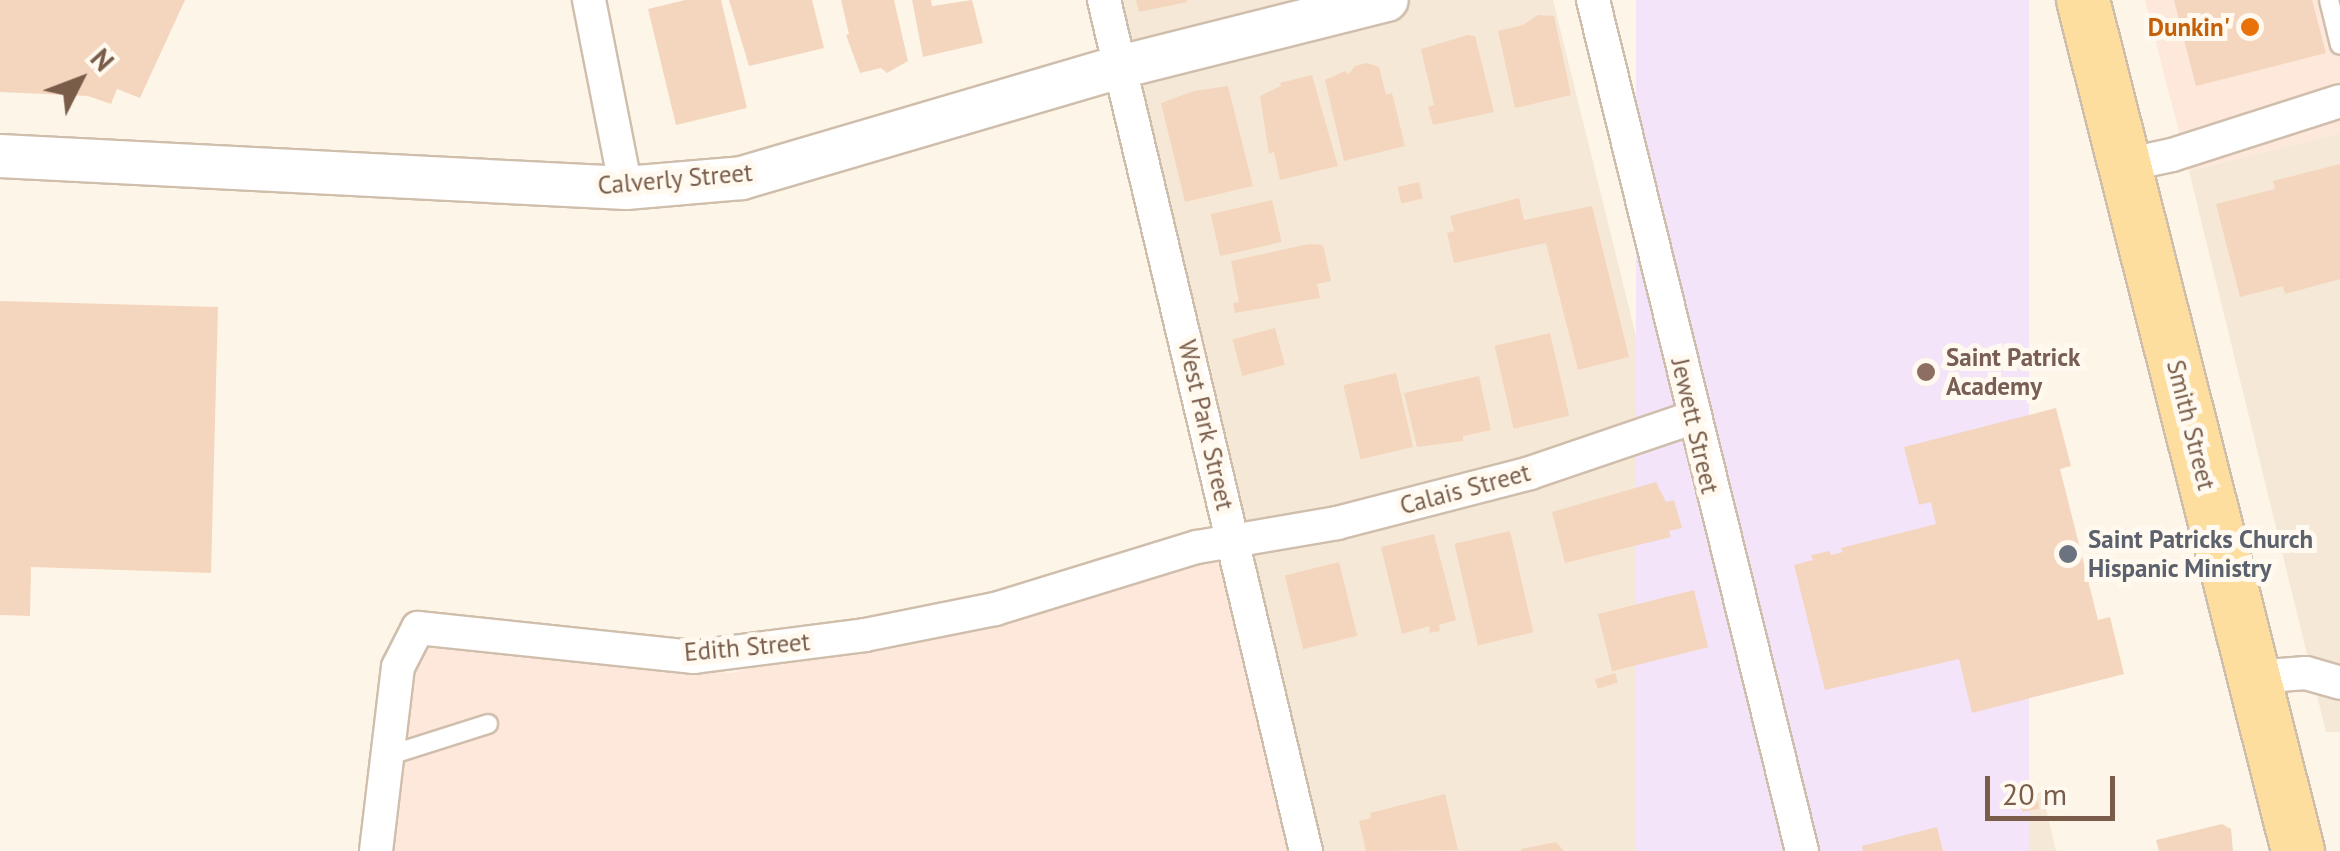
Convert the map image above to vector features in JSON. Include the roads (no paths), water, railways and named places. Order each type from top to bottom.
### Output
[{"type":"main road","name":"Smith Street","points":[[2083,0],[2298,851]]},
{"type":"street","points":[[590,0],[626,188]]},
{"type":"street","name":"West Park Street","points":[[1104,0],[1306,851]]},
{"type":"street","name":"Calverly Street","points":[[0,156],[626,188],[742,178],[1120,66],[1387,0]]},
{"type":"street","name":"Jewett Street","points":[[1593,0],[1692,418],[1802,851]]},
{"type":"street","points":[[2125,164],[2172,155],[2340,101]]},
{"type":"street","name":"Calais Street","points":[[1233,543],[1337,524],[1530,473],[1692,418]]},
{"type":"street","name":"Edith Street","points":[[376,851],[398,667],[418,628],[694,657],[865,634],[961,616],[1197,547],[1233,543]]},
{"type":"street","points":[[2254,677],[2306,673],[2340,683]]},
{"type":"lane","points":[[2329,0],[2340,44]]},
{"type":"lane","points":[[387,756],[488,724]]},
{"type":"place","name":"Dunkin'","points":[[2250,27]]},
{"type":"place","name":"Saint Patrick Academy","points":[[1926,372]]},
{"type":"place","name":"Saint Patricks Church Hispanic Ministry","points":[[2068,554]]}]
